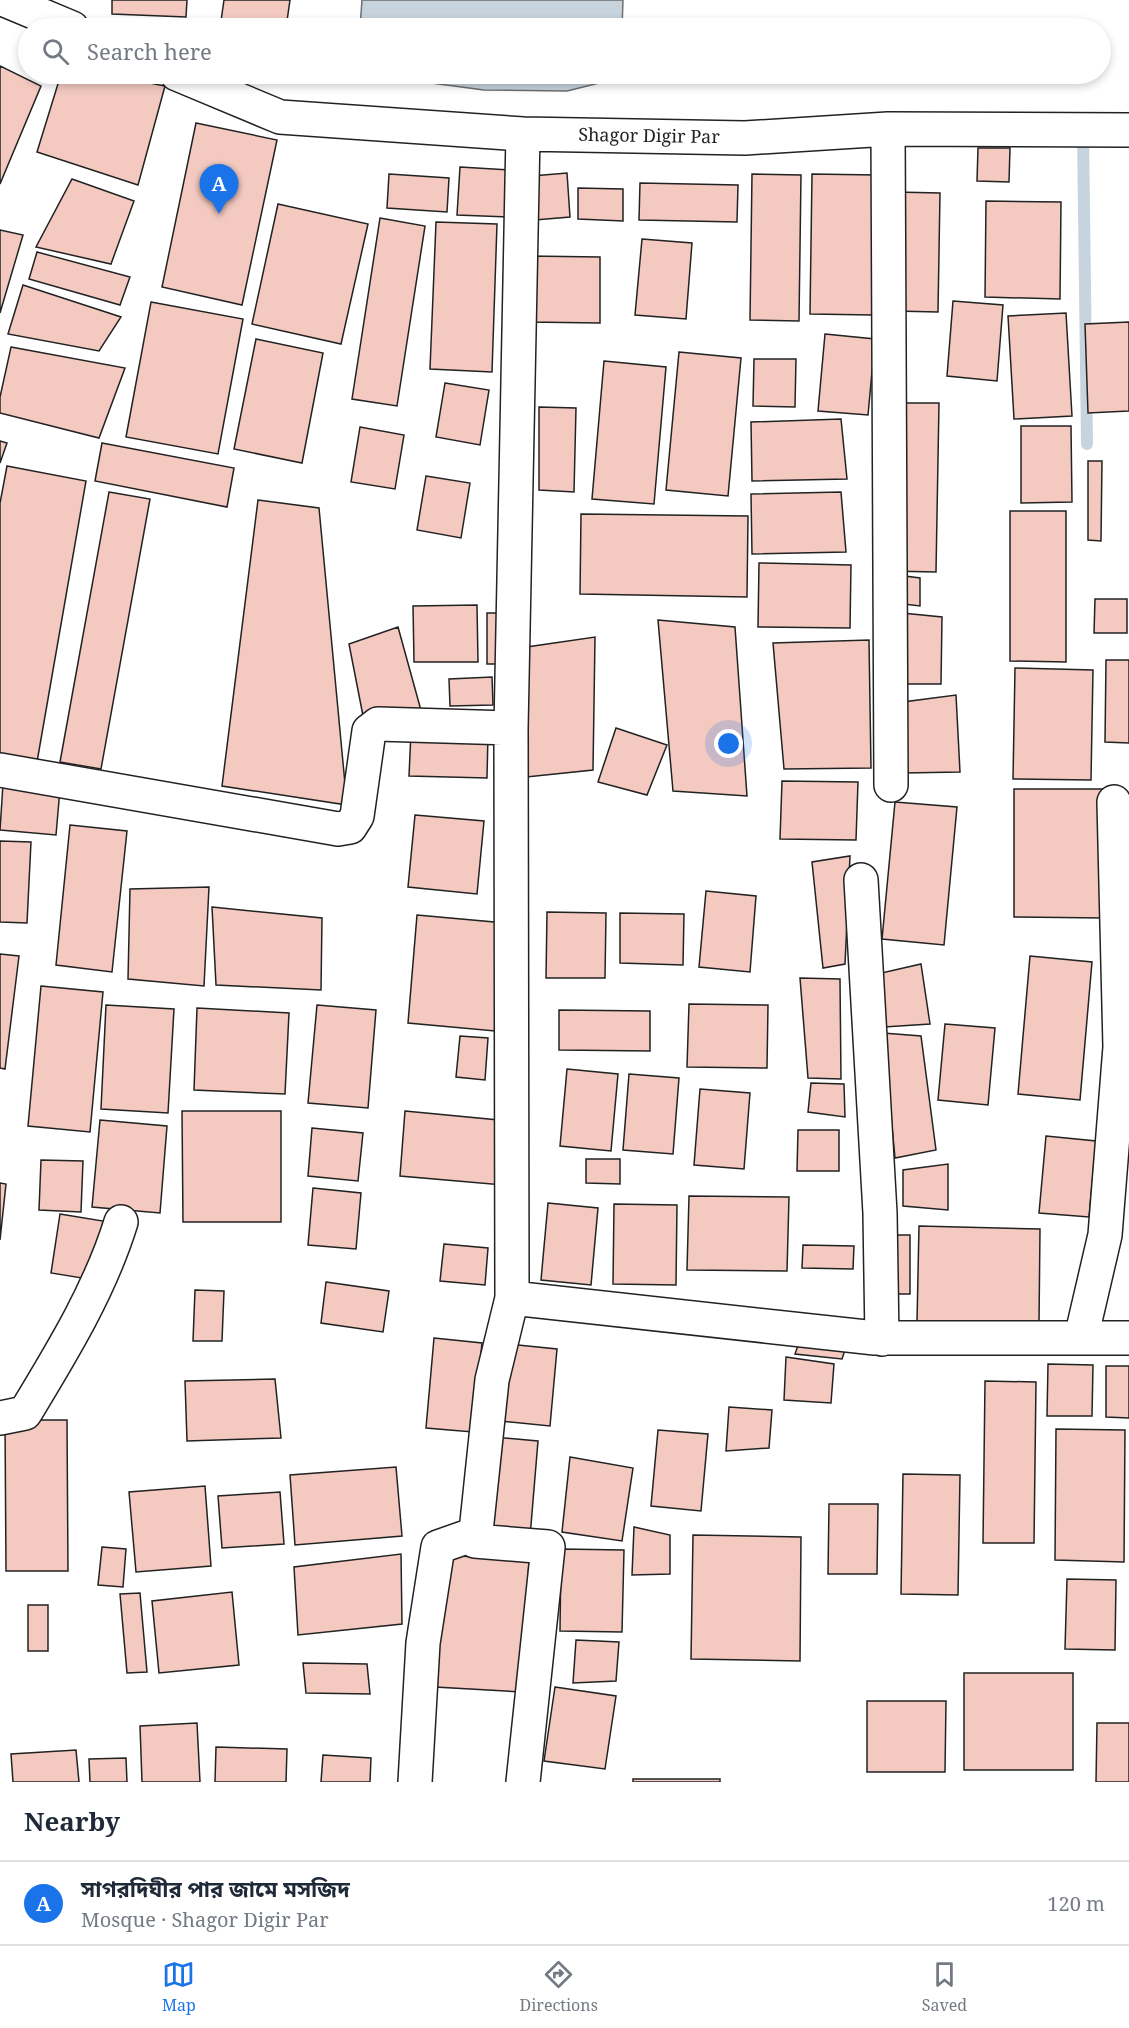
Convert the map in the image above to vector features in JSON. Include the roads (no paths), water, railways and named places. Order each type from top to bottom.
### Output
[{"type":"street","points":[[5,0],[48,18]]},
{"type":"street","name":"Shagor Digir Par","points":[[201,84],[280,117],[523,134],[746,138],[888,129],[1129,130]]},
{"type":"street","points":[[888,129],[891,785]]},
{"type":"street","points":[[523,134],[511,728],[512,1298],[492,1380],[475,1534],[475,1541],[548,1547],[523,1782]]},
{"type":"street","points":[[0,770],[338,830],[350,827],[357,816],[369,731],[378,724],[511,728]]},
{"type":"street","points":[[1081,1338],[1105,1235],[1120,1047],[1114,802]]},
{"type":"street","points":[[861,880],[880,1213],[882,1339]]},
{"type":"street","points":[[0,1418],[25,1413],[31,1404],[72,1337],[112,1250],[121,1222]]},
{"type":"street","points":[[512,1298],[882,1339],[1129,1338]]},
{"type":"street","points":[[415,1782],[423,1643],[438,1547],[475,1534]]},
{"type":"waterway","points":[[1083,132],[1087,444]]},
{"type":"place","name":"সাগরদিঘীর পার জামে মসজিদ","points":[[219,214]]}]
